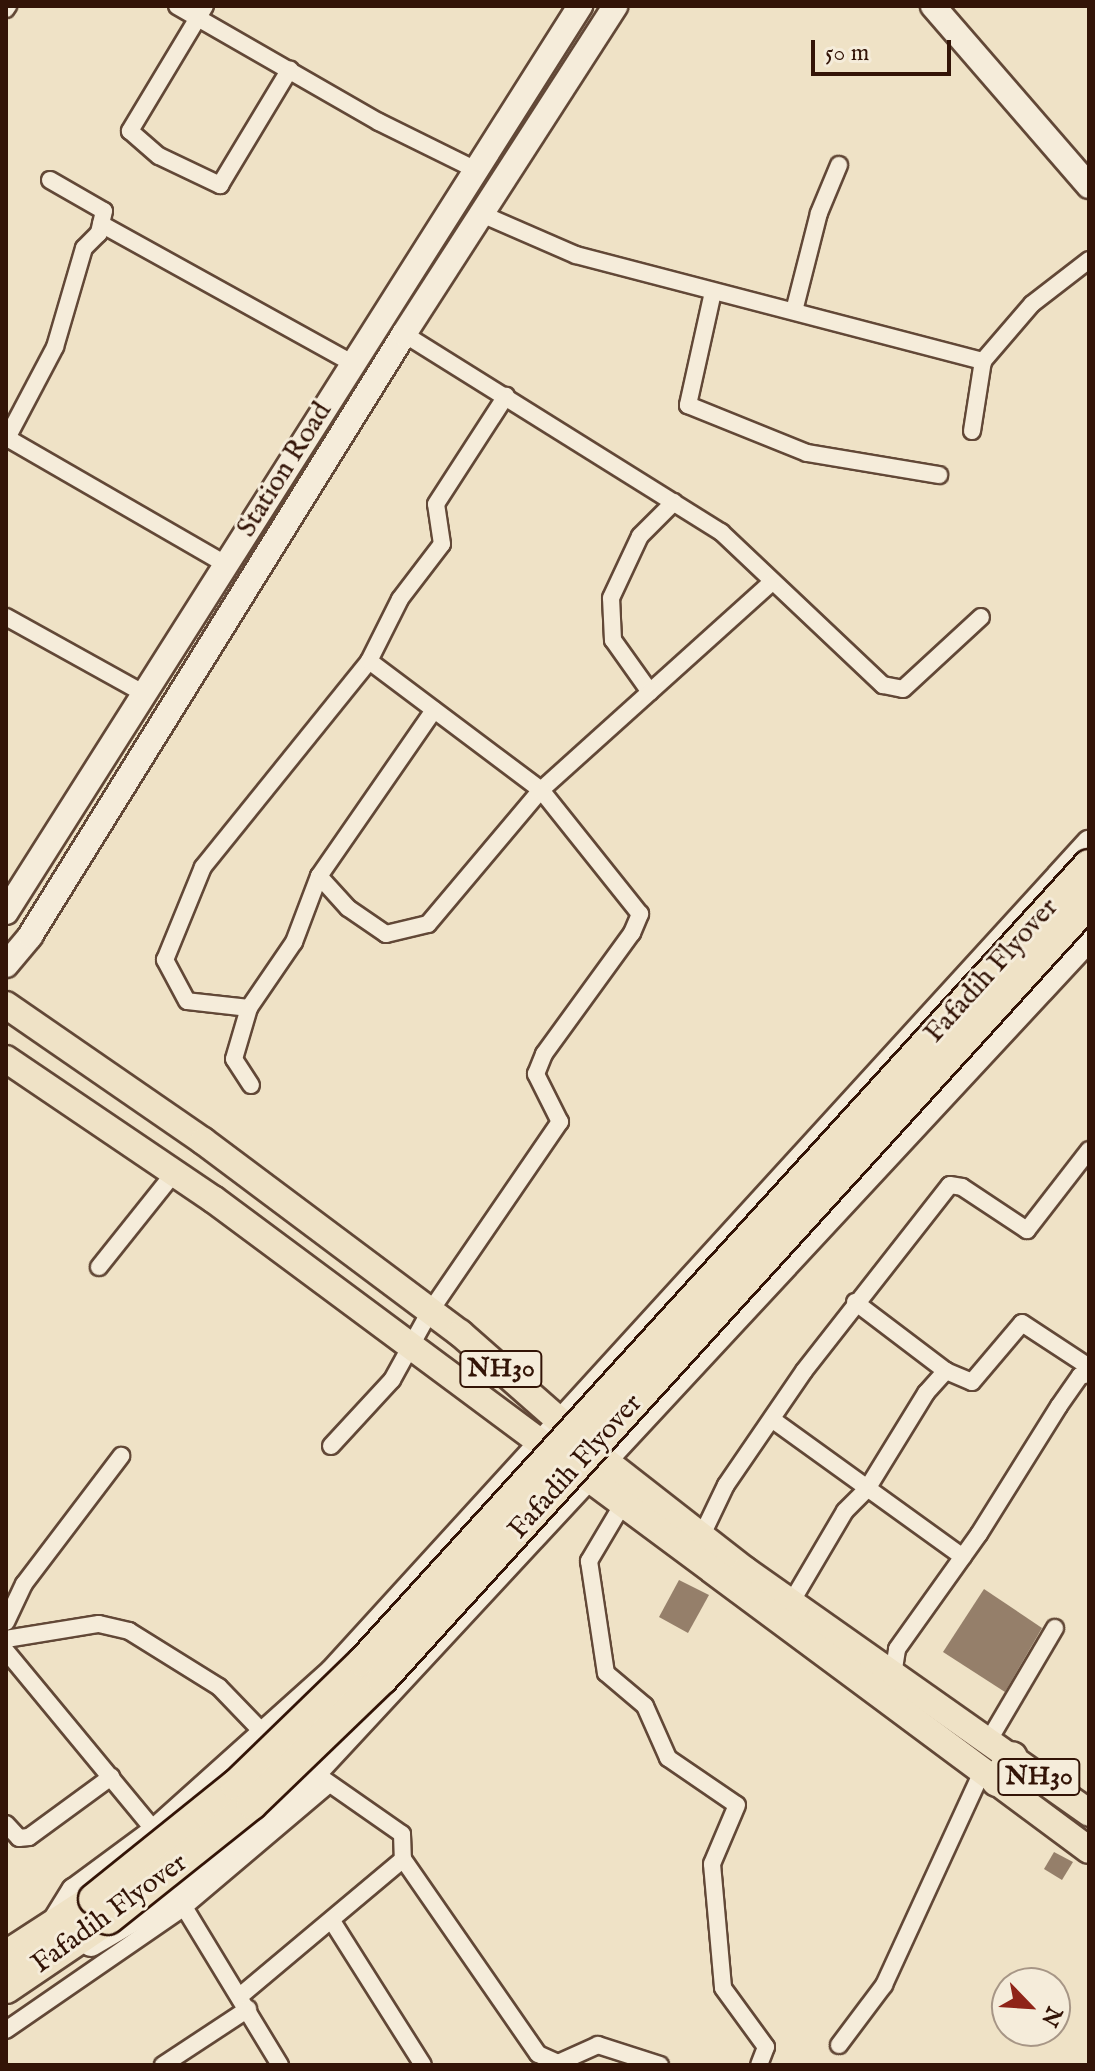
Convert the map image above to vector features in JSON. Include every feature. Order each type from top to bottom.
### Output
[{"type":"highway","name":"Fafadih Flyover","points":[[9,1975],[51,1926],[101,1909],[363,1662],[1089,865]]},
{"type":"highway","name":"Fafadih Flyover","points":[[9,1975],[252,1804],[382,1679],[1089,902]]},
{"type":"main road","name":"NH30","points":[[6,1005],[203,1141],[429,1313],[460,1333],[550,1430]]},
{"type":"main road","name":"NH30","points":[[6,1059],[174,1173],[412,1345],[550,1430],[597,1468],[702,1535],[893,1675],[995,1762],[1089,1850]]},
{"type":"main road","name":"NH30","points":[[597,1468],[624,1502],[995,1762],[1089,1813]]},
{"type":"street","points":[[177,6],[201,12],[379,122],[476,170]]},
{"type":"street","name":"Station Road","points":[[6,912],[580,6]]},
{"type":"street","name":"Station Road","points":[[6,965],[30,936],[404,334],[484,215],[615,6]]},
{"type":"street","points":[[933,6],[1089,186]]},
{"type":"street","points":[[201,12],[130,131],[159,156],[220,185],[290,69]]},
{"type":"street","points":[[794,311],[819,213],[839,165]]},
{"type":"street","points":[[50,180],[104,211],[101,224],[84,248],[55,347],[7,438],[225,564]]},
{"type":"street","points":[[484,215],[576,255],[983,361]]},
{"type":"street","points":[[101,224],[354,364]]},
{"type":"street","points":[[972,431],[983,361],[1032,304],[1089,260]]},
{"type":"street","points":[[713,292],[688,405],[807,453],[939,475]]},
{"type":"street","points":[[404,334],[721,532],[868,675],[883,685],[903,689],[981,617]]},
{"type":"street","points":[[249,1008],[187,1001],[165,960],[203,867],[369,661],[400,599],[442,544],[436,504],[506,396]]},
{"type":"street","points":[[650,692],[613,640],[611,598],[640,536],[674,502]]},
{"type":"street","points":[[319,876],[348,908],[386,934],[428,924],[541,790],[772,582]]},
{"type":"street","points":[[6,617],[145,694]]},
{"type":"street","points":[[331,1446],[392,1380],[429,1313],[560,1122],[536,1074],[544,1054],[632,933],[640,914],[541,790],[369,661]]},
{"type":"street","points":[[251,1085],[234,1059],[249,1008],[294,942],[319,876],[434,710]]},
{"type":"street","points":[[51,1926],[74,1891],[155,1831],[332,1672],[1089,843]]},
{"type":"street","points":[[6,2030],[184,1907],[321,1779],[597,1468],[1089,939]]},
{"type":"street","points":[[702,1535],[726,1485],[855,1302],[950,1185],[962,1187],[1027,1230],[1089,1150]]},
{"type":"street","points":[[99,1267],[174,1173]]},
{"type":"street","points":[[855,1302],[946,1371],[972,1382],[1022,1323],[1089,1367]]},
{"type":"street","points":[[792,1601],[845,1511],[867,1489],[926,1393],[946,1371]]},
{"type":"street","points":[[893,1675],[897,1649],[963,1557],[1059,1406],[1080,1376],[1089,1374]]},
{"type":"street","points":[[773,1420],[963,1557]]},
{"type":"street","points":[[6,1622],[24,1584],[121,1456]]},
{"type":"street","points":[[624,1502],[589,1561],[606,1673],[645,1706],[668,1758],[737,1805],[712,1864],[723,1988],[766,2047],[759,2065]]},
{"type":"street","points":[[6,1639],[99,1624],[129,1631],[219,1687],[264,1735],[321,1779],[399,1832],[403,1859],[538,2054],[550,2063],[598,2045],[660,2065]]},
{"type":"street","points":[[839,2045],[884,1985],[995,1762],[1055,1628]]},
{"type":"street","points":[[6,1651],[155,1831]]},
{"type":"street","points":[[6,1824],[19,1838],[29,1837],[111,1777]]},
{"type":"street","points":[[9,1975],[130,1924],[181,1891],[321,1779]]},
{"type":"street","points":[[163,2065],[244,2003],[403,1859]]},
{"type":"street","points":[[184,1907],[280,2065]]},
{"type":"street","points":[[332,1921],[423,2065]]},
{"type":"building","points":[[679,1580],[709,1595],[688,1633],[659,1617]]},
{"type":"building","points":[[984,1589],[1042,1628],[1005,1692],[943,1652]]},
{"type":"building","points":[[1054,1852],[1073,1862],[1062,1880],[1044,1869]]}]
